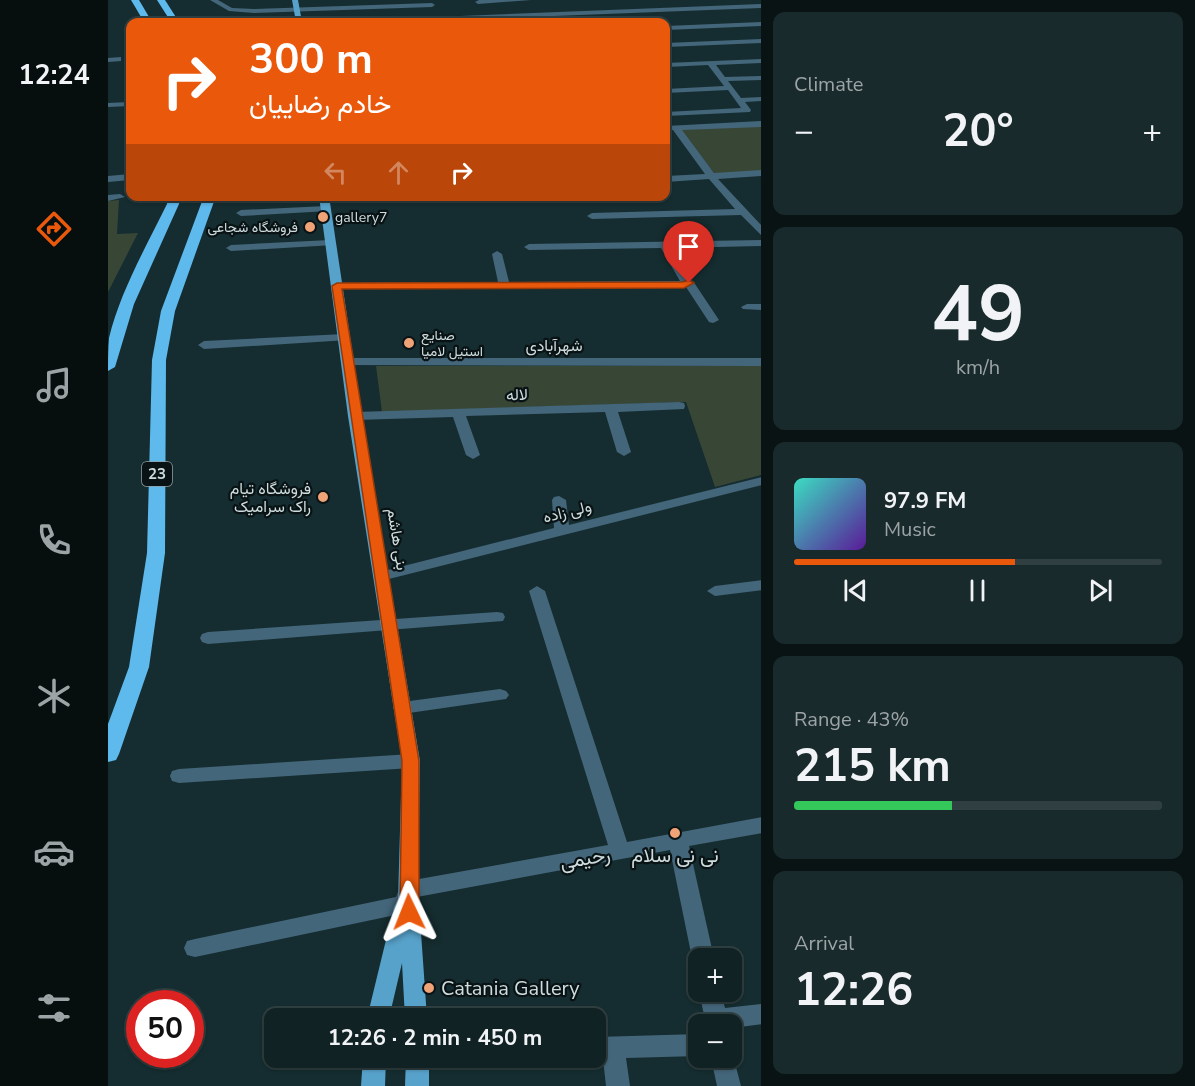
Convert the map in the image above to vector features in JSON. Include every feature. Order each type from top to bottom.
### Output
[{"type":"highway","points":[[135,0],[146,18]]},
{"type":"highway","points":[[161,0],[172,18]]},
{"type":"highway","points":[[108,367],[114,339],[128,300],[173,201]]},
{"type":"highway","name":"23","points":[[108,754],[139,667],[156,553],[159,360],[168,312],[208,201]]},
{"type":"main road","points":[[296,0],[298,18]]},
{"type":"main road","name":"بنی هاشم","points":[[324,202],[355,416],[411,761],[406,897],[415,1008]]},
{"type":"main road","name":"بنی هاشم","points":[[380,1008],[406,897]]},
{"type":"main road","points":[[374,1086],[375,1068]]},
{"type":"main road","points":[[417,1086],[418,1068]]},
{"type":"street","points":[[213,0],[231,10],[432,5]]},
{"type":"street","points":[[296,0],[301,0]]},
{"type":"street","points":[[478,2],[528,0]]},
{"type":"street","points":[[610,6],[622,18]]},
{"type":"street","points":[[462,18],[761,6]]},
{"type":"street","points":[[749,7],[761,21]]},
{"type":"street","points":[[680,9],[715,53]]},
{"type":"street","points":[[670,28],[761,22]]},
{"type":"street","points":[[710,63],[715,53],[761,40]]},
{"type":"street","points":[[670,46],[761,61]]},
{"type":"street","points":[[108,60],[118,59]]},
{"type":"street","points":[[670,65],[710,63]]},
{"type":"street","points":[[670,114],[747,110],[710,63]]},
{"type":"street","points":[[723,79],[761,78]]},
{"type":"street","points":[[670,91],[730,88]]},
{"type":"street","points":[[740,100],[761,99]]},
{"type":"street","points":[[108,105],[126,104]]},
{"type":"street","points":[[671,128],[761,124]]},
{"type":"street","points":[[671,128],[761,232]]},
{"type":"street","points":[[670,179],[761,173]]},
{"type":"street","points":[[108,178],[126,177]]},
{"type":"street","points":[[108,198],[120,197]]},
{"type":"street","points":[[241,213],[324,202]]},
{"type":"street","points":[[592,216],[744,212]]},
{"type":"street","points":[[231,248],[330,243]]},
{"type":"street","points":[[529,247],[761,243]]},
{"type":"street","points":[[664,244],[713,320]]},
{"type":"street","points":[[497,254],[504,286]]},
{"type":"street","points":[[337,286],[684,285],[689,283]]},
{"type":"street","points":[[747,308],[761,306]]},
{"type":"street","points":[[204,345],[344,338]]},
{"type":"street","name":"شهرآبادی","points":[[347,362],[761,362]]},
{"type":"street","name":"لاله","points":[[355,416],[679,406]]},
{"type":"street","points":[[610,408],[624,452]]},
{"type":"street","points":[[458,413],[473,455]]},
{"type":"street","name":"ولی زاده","points":[[381,576],[761,482]]},
{"type":"street","points":[[559,500],[562,531]]},
{"type":"street","points":[[715,591],[761,586]]},
{"type":"street","points":[[537,591],[620,852]]},
{"type":"street","points":[[208,638],[497,617]]},
{"type":"street","points":[[402,708],[501,695]]},
{"type":"street","points":[[179,776],[411,761]]},
{"type":"street","name":"رحیمی","points":[[195,948],[406,897],[761,825]]},
{"type":"street","points":[[678,841],[701,948]]},
{"type":"street","points":[[742,1017],[761,1014]]},
{"type":"street","points":[[606,1048],[688,1045]]},
{"type":"street","points":[[606,1053],[618,1086]]},
{"type":"street","points":[[725,1068],[729,1086]]},
{"type":"green space","points":[[761,126],[761,171],[715,174],[680,129]]},
{"type":"green space","points":[[119,200],[117,234],[138,233],[108,292],[108,201]]},
{"type":"green space","points":[[376,366],[761,366],[761,475],[715,487],[686,402],[382,412]]},
{"type":"place","name":"gallery7","points":[[323,217]]},
{"type":"place","name":"فروشگاه شجاعی","points":[[310,227]]},
{"type":"place","name":"صنایع استیل لامیا","points":[[409,343]]},
{"type":"place","name":"فروشگاه تیام راک سرامیک","points":[[323,497]]},
{"type":"place","name":"نی نی سلام","points":[[675,833]]},
{"type":"place","name":"Catania Gallery","points":[[429,988]]},
{"type":"route","points":[[409,912],[411,761],[355,416],[337,286],[684,285],[689,283]]}]
